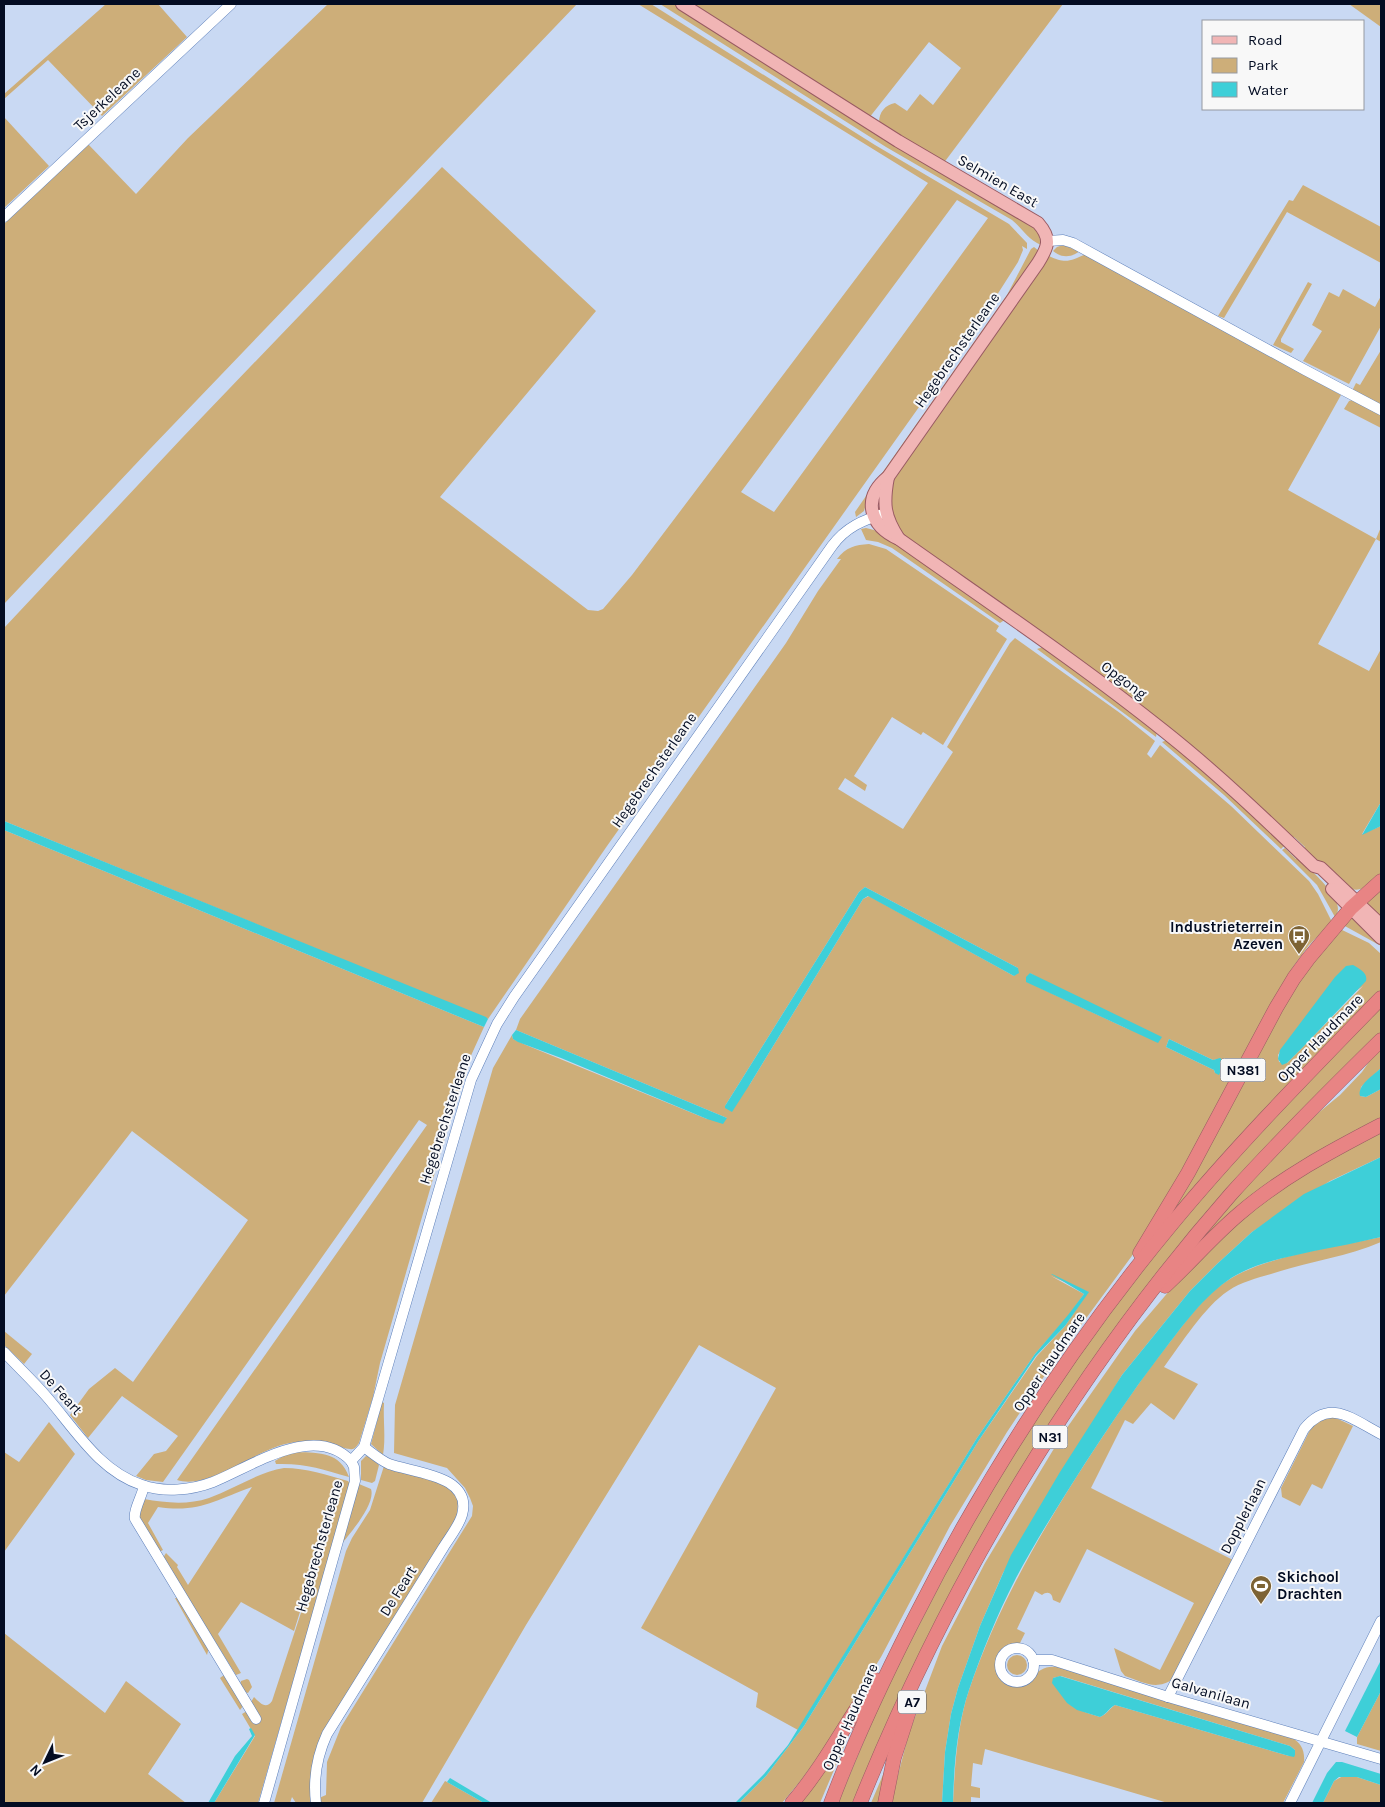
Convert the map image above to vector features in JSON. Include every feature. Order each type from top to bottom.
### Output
[{"type":"highway","name":"N381","points":[[1150,1243],[1280,1000],[1308,958],[1354,904],[1381,881]]},
{"type":"highway","name":"Opper Haudmare","points":[[831,1803],[879,1689],[940,1568],[984,1490],[1052,1382],[1124,1284],[1150,1243],[1234,1151],[1381,998]]},
{"type":"highway","points":[[1181,1264],[1232,1194],[1307,1114],[1381,1040]]},
{"type":"highway","points":[[1181,1264],[1267,1192],[1300,1169],[1381,1125]]},
{"type":"highway","name":"N31","points":[[860,1803],[903,1702],[1000,1516],[1088,1378],[1138,1310],[1181,1264]]},
{"type":"highway","name":"N31","points":[[792,1803],[826,1758],[856,1709],[900,1646]]},
{"type":"highway","name":"A7","points":[[885,1803],[894,1758],[930,1647]]},
{"type":"main road","name":"Selmien East","points":[[682,4],[906,146],[1038,223],[1044,229],[1048,241]]},
{"type":"main road","name":"Hegebrechsterleane","points":[[880,515],[872,503],[878,488],[888,477],[1038,263],[1046,251],[1048,241]]},
{"type":"main road","name":"Opgong","points":[[880,515],[884,531],[899,539],[1158,726],[1242,798],[1314,866],[1321,868],[1354,904],[1381,938]]},
{"type":"main road","name":"Opgong","points":[[1354,904],[1381,925]]},
{"type":"street","name":"Tsjerkeleane","points":[[4,216],[231,4]]},
{"type":"street","points":[[1048,241],[1062,240],[1073,243],[1381,410]]},
{"type":"street","name":"Hegebrechsterleane","points":[[264,1803],[355,1481],[354,1467],[351,1461],[364,1447],[476,1066],[497,1024],[514,997],[832,546],[851,527],[880,515]]},
{"type":"street","name":"De Feart","points":[[4,1352],[44,1394],[99,1459],[118,1475],[144,1486],[169,1489],[199,1486],[213,1482],[284,1449],[303,1446],[324,1447],[347,1456],[351,1461]]},
{"type":"street","name":"Dopplerlaan","points":[[1168,1697],[1304,1429],[1312,1418],[1324,1412],[1338,1412],[1381,1434]]},
{"type":"street","name":"De Feart","points":[[316,1803],[316,1768],[320,1750],[328,1734],[459,1522],[462,1512],[462,1499],[459,1492],[449,1482],[388,1463],[364,1447]]},
{"type":"street","points":[[144,1486],[135,1511],[135,1519],[256,1719]]},
{"type":"street","points":[[1290,1803],[1381,1621]]},
{"type":"street","name":"Galvanilaan","points":[[1033,1660],[1052,1660],[1168,1697],[1381,1759]]},
{"type":"green space","points":[[106,4],[158,4],[187,37],[102,116],[48,60],[4,99],[4,94]]},
{"type":"green space","points":[[328,4],[577,4],[4,604],[4,224],[88,144],[136,194],[188,138]]},
{"type":"green space","points":[[638,4],[651,4],[875,145],[1009,224],[1027,243],[1027,249],[1022,246],[1023,250],[1018,262],[983,317],[607,846],[488,1019],[4,821],[4,628],[182,438],[442,167],[596,311],[440,497],[588,610],[598,611],[603,609],[632,575],[928,183]],"holes":[[[957,200],[988,218],[774,512],[741,492]]]},
{"type":"green space","points":[[660,4],[674,4],[879,134],[1033,226],[1039,234],[1041,245],[1029,237],[1012,220],[886,147]]},
{"type":"green space","points":[[689,4],[1063,4],[943,164],[879,123],[881,112],[886,107],[895,103],[907,111],[920,94],[933,105],[961,68],[929,42],[869,118]]},
{"type":"green space","points":[[1349,4],[1381,4],[1381,27]]},
{"type":"green space","points":[[4,117],[49,166],[4,208]]},
{"type":"green space","points":[[1303,185],[1381,227],[1381,263],[1287,212],[1224,318],[1218,316],[1289,200],[1293,201]]},
{"type":"green space","points":[[1063,245],[1080,251],[1066,256],[1059,255],[1053,251]]},
{"type":"green space","points":[[1034,247],[1039,251],[868,498],[864,511],[856,517],[855,512],[1007,295],[1031,249]]},
{"type":"green space","points":[[1086,254],[1341,395],[1288,490],[1376,539],[1318,644],[1369,671],[1381,649],[1381,802],[1362,834],[1381,826],[1381,877],[1370,885],[1355,890],[1351,889],[1304,849],[1305,847],[1294,837],[1292,838],[903,535],[897,528],[888,496],[895,476],[1049,256],[1068,261]]},
{"type":"green space","points":[[1308,282],[1312,284],[1281,339],[1281,342],[1294,349],[1291,353],[1273,345]]},
{"type":"green space","points":[[1343,289],[1375,307],[1381,296],[1381,326],[1349,384],[1303,361],[1322,331],[1312,325],[1329,292],[1339,297]]},
{"type":"green space","points":[[1381,350],[1381,407],[1352,391],[1356,383],[1360,385]]},
{"type":"green space","points":[[1352,400],[1381,414],[1381,428],[1344,409],[1349,401]]},
{"type":"green space","points":[[1381,527],[1381,542],[1376,539]]},
{"type":"green space","points":[[861,529],[874,530],[896,544],[1003,619],[1003,621],[1000,623],[892,548],[878,542],[866,540]]},
{"type":"green space","points":[[869,544],[886,549],[999,626],[996,631],[1007,639],[943,745],[923,732],[921,735],[892,717],[854,776],[867,785],[865,791],[845,778],[838,789],[903,829],[953,752],[947,747],[1010,643],[1015,638],[1120,713],[1155,741],[1147,754],[1151,758],[1160,745],[1231,806],[1309,881],[1332,922],[1309,945],[1293,967],[1148,1234],[1051,1366],[1007,1432],[950,1526],[881,1657],[820,1754],[782,1803],[739,1803],[766,1776],[804,1726],[979,1440],[1037,1356],[1065,1326],[1088,1292],[1051,1276],[1084,1294],[1069,1315],[1035,1354],[977,1438],[798,1730],[756,1707],[758,1693],[641,1628],[776,1388],[699,1345],[526,1625],[422,1803],[320,1803],[319,1798],[326,1795],[327,1762],[341,1727],[472,1516],[473,1506],[465,1488],[447,1468],[394,1453],[395,1405],[493,1068],[512,1035],[513,1039],[526,1045],[707,1119],[727,1118],[516,1030],[520,1019],[786,643],[818,591],[841,559],[837,559],[847,549]],"holes":[[[865,887],[1018,968],[1014,976],[869,896],[863,899],[750,1084],[725,1106],[859,892]],[[1030,973],[1130,1030],[1038,987]],[[1169,1039],[1213,1060],[1219,1059],[1215,1073],[1214,1070],[1166,1047]]]},
{"type":"green space","points":[[1043,647],[1157,731],[1156,737],[1037,649]]},
{"type":"green space","points":[[1167,740],[1194,762],[1285,845],[1281,849],[1224,795],[1162,742]]},
{"type":"green space","points":[[4,830],[484,1027],[469,1060],[454,1106],[380,1363],[373,1397],[359,1443],[354,1449],[316,1442],[285,1444],[272,1448],[231,1469],[202,1480],[189,1482],[177,1480],[427,1125],[419,1120],[163,1482],[146,1480],[136,1476],[154,1454],[166,1451],[178,1436],[122,1396],[88,1438],[70,1415],[89,1389],[115,1368],[133,1382],[248,1220],[132,1131],[4,1296]]},
{"type":"green space","points":[[1285,848],[1310,869],[1333,894],[1338,911],[1335,917],[1317,885],[1282,850]]},
{"type":"green space","points":[[1381,885],[1381,919],[1366,904]]},
{"type":"green space","points":[[1351,917],[1381,942],[1381,946],[1343,925]]},
{"type":"green space","points":[[1338,928],[1369,943],[1381,954],[1381,990],[1291,1081],[1164,1224],[1278,1009]],"holes":[[[1363,986],[1287,1063],[1279,1062],[1278,1055],[1288,1040]]]},
{"type":"green space","points":[[1381,1006],[1381,1033],[1239,1179],[1028,1460],[854,1803],[838,1803],[885,1691],[969,1528],[1015,1451],[1072,1363],[1122,1295],[1227,1168]]},
{"type":"green space","points":[[1381,1048],[1381,1068],[1361,1087],[1360,1096],[1366,1097],[1381,1089],[1381,1122],[1299,1166],[1182,1262],[1241,1192],[1306,1123],[1340,1095]]},
{"type":"green space","points":[[1381,1128],[1381,1157],[1330,1181],[1252,1232],[1190,1291],[1122,1375],[1003,1573],[980,1626],[951,1714],[945,1752],[942,1803],[892,1803],[909,1733],[942,1646],[985,1563],[1064,1432],[1135,1331],[1188,1269],[1269,1193]]},
{"type":"green space","points":[[1381,1237],[1381,1242],[1368,1247],[1249,1281],[1233,1288],[1219,1298],[1194,1326],[1164,1367],[1198,1384],[1174,1420],[1151,1403],[1133,1424],[1125,1420],[1091,1488],[1233,1560],[1173,1679],[1167,1683],[1155,1685],[1125,1676],[1121,1671],[1114,1648],[1160,1670],[1194,1603],[1087,1549],[1060,1603],[1053,1600],[1049,1593],[1042,1595],[1035,1591],[1017,1629],[1025,1633],[1019,1645],[1007,1648],[998,1661],[999,1671],[1004,1680],[1016,1685],[1027,1681],[1042,1669],[1057,1667],[1291,1737],[1302,1747],[1304,1762],[1283,1803],[1168,1803],[985,1749],[982,1765],[973,1763],[971,1786],[980,1788],[980,1798],[971,1797],[971,1803],[953,1803],[959,1732],[965,1704],[980,1659],[1006,1600],[1036,1544],[1086,1462],[1123,1406],[1163,1351],[1202,1303],[1230,1279],[1246,1271],[1283,1258]],"holes":[[[1061,1676],[1290,1746],[1295,1750],[1289,1756],[1115,1705],[1100,1717],[1070,1705],[1053,1678]]]},
{"type":"green space","points":[[4,1331],[32,1354],[24,1364],[4,1345]]},
{"type":"green space","points":[[382,1402],[384,1403],[383,1455],[371,1444]]},
{"type":"green space","points":[[1323,1418],[1336,1418],[1353,1426],[1322,1489],[1312,1484],[1300,1506],[1282,1497],[1281,1488],[1312,1426]]},
{"type":"green space","points":[[49,1422],[75,1454],[4,1552],[4,1452],[19,1462]]},
{"type":"green space","points":[[297,1452],[321,1454],[335,1458],[345,1469],[349,1477],[322,1469],[276,1464],[275,1461],[285,1455]]},
{"type":"green space","points":[[366,1456],[379,1465],[375,1481],[372,1483],[361,1480],[361,1461]]},
{"type":"green space","points":[[384,1466],[446,1483],[458,1499],[457,1520],[328,1726],[313,1803],[296,1803],[292,1797],[290,1803],[274,1803],[346,1551],[370,1510]]},
{"type":"green space","points":[[284,1468],[316,1472],[348,1481],[350,1484],[258,1803],[214,1803],[255,1736],[242,1714],[247,1711],[256,1723],[261,1720],[251,1702],[254,1697],[265,1705],[270,1704],[272,1701],[316,1567],[325,1532],[294,1631],[241,1602],[218,1634],[241,1673],[236,1675],[163,1558],[166,1553],[178,1565],[177,1567],[188,1585],[252,1487],[196,1507],[158,1507],[148,1523],[163,1550],[159,1552],[140,1518],[139,1512],[144,1499],[160,1502],[193,1502],[209,1498],[265,1473]]},
{"type":"green space","points":[[359,1484],[371,1489],[370,1502],[341,1545]]},
{"type":"green space","points":[[175,1598],[179,1598],[209,1647],[207,1655]]},
{"type":"green space","points":[[4,1633],[105,1713],[126,1681],[181,1724],[148,1774],[186,1803],[4,1803]]},
{"type":"green space","points":[[1017,1655],[1024,1658],[1027,1665],[1024,1672],[1017,1675],[1010,1672],[1007,1665],[1010,1658]]},
{"type":"green space","points":[[224,1675],[243,1706],[240,1710],[220,1678]]},
{"type":"green space","points":[[247,1679],[252,1687],[248,1693],[240,1685],[241,1681]]},
{"type":"green space","points":[[1381,1691],[1381,1751],[1357,1744],[1357,1737]]},
{"type":"green space","points":[[856,1718],[820,1803],[796,1803]]},
{"type":"green space","points":[[888,1763],[882,1803],[871,1803]]},
{"type":"green space","points":[[1343,1776],[1357,1777],[1381,1785],[1381,1803],[1323,1803],[1334,1781]]},
{"type":"green space","points":[[445,1781],[447,1782],[484,1803],[431,1803]]},
{"type":"water","points":[[1381,802],[1381,826],[1362,835]]},
{"type":"water","points":[[4,821],[488,1019],[484,1027],[4,830]]},
{"type":"water","points":[[865,887],[1018,968],[1019,973],[1014,976],[868,896],[863,899],[732,1112],[725,1108],[859,892]]},
{"type":"water","points":[[1353,965],[1365,973],[1366,981],[1287,1063],[1282,1065],[1278,1059],[1280,1050],[1335,977],[1346,966]]},
{"type":"water","points":[[1030,973],[1162,1037],[1158,1043],[1026,982],[1026,977]]},
{"type":"water","points":[[516,1030],[727,1118],[723,1124],[707,1119],[518,1042],[513,1039],[512,1035]]},
{"type":"water","points":[[1169,1039],[1213,1060],[1220,1058],[1225,1061],[1219,1075],[1214,1070],[1166,1047]]},
{"type":"water","points":[[1381,1068],[1381,1089],[1366,1097],[1360,1096],[1363,1084]]},
{"type":"water","points":[[1381,1157],[1381,1237],[1258,1265],[1227,1281],[1207,1298],[1190,1317],[1120,1410],[1040,1536],[1002,1607],[979,1662],[965,1704],[957,1746],[953,1803],[942,1803],[945,1752],[951,1714],[980,1626],[1011,1555],[1060,1472],[1122,1375],[1190,1291],[1252,1232],[1304,1194]]},
{"type":"water","points":[[1051,1274],[1089,1292],[1065,1326],[1036,1356],[979,1440],[804,1726],[766,1776],[739,1803],[735,1803],[764,1774],[788,1745],[977,1438],[1035,1354],[1084,1294]]},
{"type":"water","points":[[1381,1660],[1381,1691],[1357,1737],[1345,1731]]},
{"type":"water","points":[[1060,1676],[1290,1746],[1295,1750],[1295,1755],[1294,1757],[1289,1756],[1115,1705],[1100,1717],[1077,1710],[1067,1703],[1052,1683],[1053,1678]]},
{"type":"water","points":[[251,1728],[255,1735],[214,1803],[208,1803],[235,1756],[252,1736],[249,1729]]},
{"type":"water","points":[[1336,1762],[1342,1762],[1381,1774],[1381,1785],[1357,1777],[1339,1777],[1334,1781],[1323,1803],[1312,1803],[1327,1773]]},
{"type":"water","points":[[450,1778],[492,1803],[484,1803],[447,1782]]},
{"type":"place","name":"Industrieterrein Azeven","points":[[1299,955]]},
{"type":"place","name":"Skichool Drachten","points":[[1261,1605]]}]
